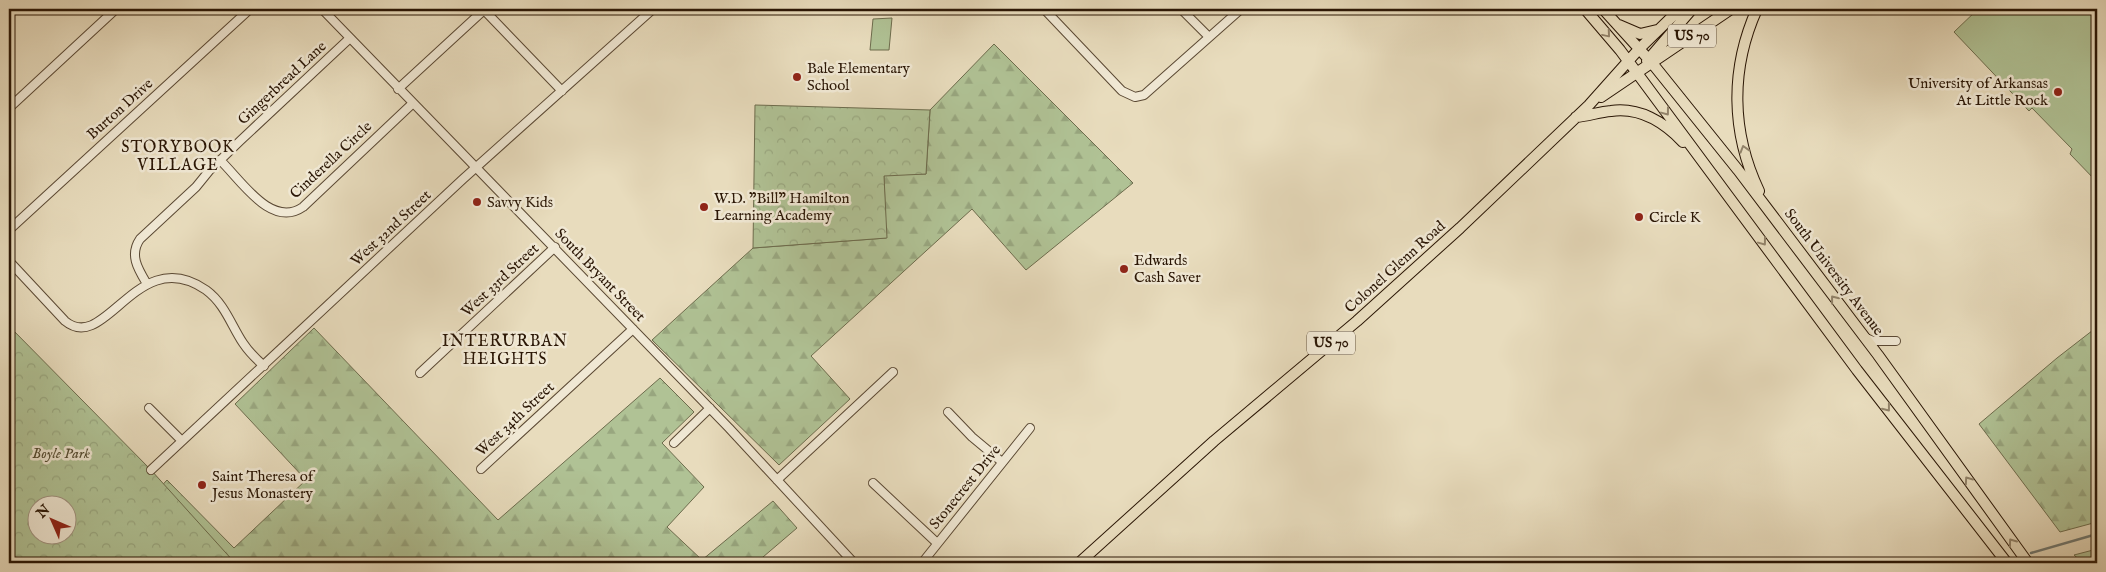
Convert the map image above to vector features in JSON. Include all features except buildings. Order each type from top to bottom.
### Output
[{"type":"main road","points":[[1585,9],[1628,61],[1857,370],[2007,563]]},
{"type":"main road","name":"South University Avenue","points":[[1603,9],[1650,61],[1738,170],[1864,337],[2028,563]]},
{"type":"main road","name":"US 70","points":[[1628,61],[1680,9]]},
{"type":"main road","name":"Colonel Glenn Road","points":[[1589,105],[1637,73],[1650,61],[1692,9]]},
{"type":"main road","name":"US 70","points":[[1650,61],[1731,9]]},
{"type":"main road","points":[[1757,9],[1741,56],[1736,110],[1741,140],[1753,178],[1778,225]]},
{"type":"main road","points":[[1616,24],[1640,34],[1660,28]]},
{"type":"main road","name":"Colonel Glenn Road","points":[[1079,563],[1214,441],[1389,293],[1589,105],[1628,61]]},
{"type":"main road","points":[[1576,117],[1614,110],[1640,113],[1660,123],[1678,137],[1703,162]]},
{"type":"street","points":[[9,108],[116,9]]},
{"type":"street","name":"Burton Drive","points":[[9,230],[250,9]]},
{"type":"street","name":"South Bryant Street","points":[[322,9],[412,104],[710,408],[854,563]]},
{"type":"street","points":[[398,89],[484,9],[562,91]]},
{"type":"street","points":[[1044,9],[1122,91],[1134,97],[1144,95],[1241,9]]},
{"type":"street","points":[[1180,9],[1209,37]]},
{"type":"street","name":"West 32nd Street","points":[[151,470],[647,11]]},
{"type":"street","name":"Gingerbread Lane","points":[[147,284],[135,261],[137,244],[220,160],[350,38]]},
{"type":"street","name":"Cinderella Circle","points":[[220,160],[269,208],[280,213],[292,212],[303,207],[412,104]]},
{"type":"street","name":"West 33rd Street","points":[[420,373],[555,248]]},
{"type":"street","points":[[9,261],[65,321],[77,328],[87,328],[97,324],[123,300],[147,284],[160,280],[179,280],[205,290],[224,309],[242,342],[264,366]]},
{"type":"street","name":"West 34th Street","points":[[481,469],[634,329]]},
{"type":"street","points":[[1864,337],[1873,341],[1896,341]]},
{"type":"street","points":[[777,480],[894,372]]},
{"type":"street","points":[[150,408],[182,441]]},
{"type":"street","points":[[674,444],[710,408]]},
{"type":"street","points":[[948,412],[972,437],[1002,462]]},
{"type":"street","name":"Stonecrest Drive","points":[[922,563],[1030,428]]},
{"type":"street","points":[[873,483],[937,543]]},
{"type":"green space","name":"University of Arkansas At Little Rock","points":[[1978,9],[2097,9],[2097,182],[2070,154],[2072,149],[2032,108],[2029,111],[1954,32]]},
{"type":"green space","points":[[892,18],[889,50],[870,50],[873,19]]},
{"type":"green space","points":[[994,44],[1133,183],[1026,270],[972,209],[811,356],[850,399],[779,465],[652,340],[753,248],[886,238],[884,175],[926,174],[930,110]]},
{"type":"green space","points":[[755,105],[930,110],[926,174],[884,176],[887,238],[753,248]]},
{"type":"green space","name":"Boyle Park","points":[[9,326],[151,470],[235,563],[9,563]]},
{"type":"green space","points":[[2097,327],[2097,522],[2060,532],[1979,424]]},
{"type":"green space","points":[[314,328],[498,520],[660,378],[694,412],[662,443],[704,487],[667,527],[702,560],[773,501],[797,528],[756,563],[9,563],[9,499],[28,498],[28,544],[78,544],[78,496],[155,493],[167,480],[234,548],[306,480],[235,404]]},
{"type":"green space","points":[[2097,549],[2097,563],[2083,563],[2074,555]]},
{"type":"waterway","points":[[2031,553],[2097,534]]},
{"type":"place","name":"Bale Elementary School","points":[[797,77]]},
{"type":"place","name":"University of Arkansas At Little Rock","points":[[2058,92]]},
{"type":"place","name":"Savvy Kids","points":[[477,202]]},
{"type":"place","name":"W.D. \"Bill\" Hamilton Learning Academy","points":[[704,207]]},
{"type":"place","name":"Circle K","points":[[1639,217]]},
{"type":"place","name":"Edwards Cash Saver","points":[[1124,269]]},
{"type":"place","name":"Saint Theresa of Jesus Monastery","points":[[202,485]]},
{"type":"district","name":"STORYBOOK VILLAGE","points":[[178,157]]},
{"type":"district","name":"INTERURBAN HEIGHTS","points":[[505,351]]}]
